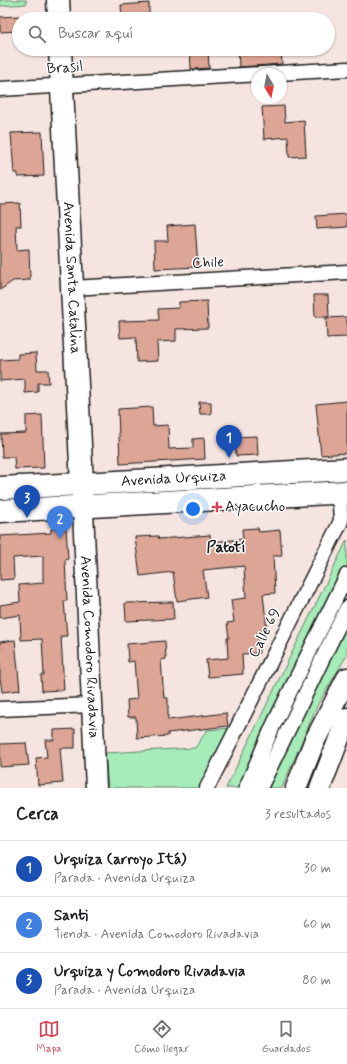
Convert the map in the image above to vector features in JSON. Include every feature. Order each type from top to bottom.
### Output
[{"type":"main road","points":[[58,0],[59,12]]},
{"type":"main road","name":"Avenida Santa Catalina","points":[[60,56],[82,507]]},
{"type":"main road","name":"Avenida Urquiza","points":[[0,488],[347,469]]},
{"type":"main road","name":"Avenida Urquiza","points":[[0,511],[340,492]]},
{"type":"main road","name":"Avenida Comodoro Rivadavia","points":[[82,507],[96,788]]},
{"type":"main road","points":[[296,788],[314,742],[336,696],[347,678]]},
{"type":"main road","points":[[320,788],[347,718]]},
{"type":"street","name":"Brasil","points":[[0,89],[347,68]]},
{"type":"street","name":"Chile","points":[[72,288],[347,272]]},
{"type":"street","name":"Calle 69","points":[[207,788],[340,520],[340,492]]},
{"type":"street","points":[[246,788],[273,726],[347,575]]},
{"type":"street","points":[[260,788],[347,608]]},
{"type":"street","points":[[0,709],[92,705]]},
{"type":"green space","points":[[0,0],[26,0],[26,4],[0,6]]},
{"type":"green space","points":[[347,540],[347,655],[317,706],[282,788],[226,788]]},
{"type":"green space","points":[[347,691],[347,703],[323,755],[311,788],[307,788],[319,753]]},
{"type":"green space","points":[[232,728],[199,788],[108,788],[105,753],[195,748],[207,730]]},
{"type":"building","points":[[149,3],[149,12],[122,12],[121,5]]},
{"type":"building","points":[[12,16],[12,31],[0,32],[0,17]]},
{"type":"building","points":[[190,56],[208,56],[209,68],[191,69]]},
{"type":"building","points":[[238,56],[281,56],[282,64],[239,67]]},
{"type":"building","points":[[284,106],[285,122],[304,120],[306,156],[289,157],[288,137],[264,139],[262,107]]},
{"type":"building","points":[[42,132],[44,176],[18,177],[18,173],[14,173],[11,133]]},
{"type":"building","points":[[20,203],[21,226],[16,226],[17,250],[29,249],[30,280],[13,281],[0,290],[0,204]]},
{"type":"building","points":[[347,214],[347,227],[317,229],[316,216]]},
{"type":"building","points":[[195,224],[198,267],[155,269],[154,241],[168,241],[167,226]]},
{"type":"building","points":[[314,295],[328,295],[329,317],[315,317]]},
{"type":"building","points":[[207,301],[208,328],[176,329],[176,341],[157,342],[158,361],[137,362],[136,337],[120,338],[119,321],[159,320],[158,309],[179,308],[179,302]]},
{"type":"building","points":[[347,317],[347,337],[327,338],[326,318]]},
{"type":"building","points":[[36,353],[37,370],[48,370],[49,383],[38,383],[38,392],[25,393],[25,379],[0,381],[0,360],[18,359],[18,354]]},
{"type":"building","points":[[347,401],[347,453],[321,455],[316,404]]},
{"type":"building","points":[[199,402],[211,402],[211,414],[200,414]]},
{"type":"building","points":[[152,407],[153,426],[168,425],[169,449],[193,448],[193,439],[204,438],[205,459],[120,464],[118,409]]},
{"type":"building","points":[[42,415],[44,468],[15,469],[14,457],[2,457],[1,434],[26,433],[26,416]]},
{"type":"building","points":[[257,436],[258,455],[236,456],[235,437]]},
{"type":"building","points":[[66,528],[68,559],[65,560],[67,601],[64,601],[67,636],[61,636],[64,690],[42,691],[41,675],[44,675],[42,639],[21,640],[20,615],[0,618],[0,605],[20,602],[19,585],[43,583],[43,556],[13,558],[14,579],[0,580],[0,536],[51,533],[51,529]]},
{"type":"building","points":[[258,528],[259,532],[280,530],[282,556],[273,556],[275,593],[263,594],[267,630],[257,632],[259,653],[242,654],[243,674],[208,677],[206,660],[228,658],[227,638],[229,638],[227,623],[234,622],[231,600],[246,598],[244,566],[203,570],[207,597],[177,601],[173,572],[140,576],[135,537],[158,536],[159,539],[210,535],[211,542],[243,539],[242,529]]},
{"type":"building","points":[[173,602],[174,619],[126,621],[125,603]]},
{"type":"building","points":[[15,640],[20,690],[2,692],[0,678],[0,642]]},
{"type":"building","points":[[165,641],[166,659],[161,660],[164,698],[168,698],[168,720],[226,713],[228,726],[168,733],[168,736],[137,738],[136,717],[128,717],[127,700],[137,699],[134,661],[128,662],[127,644]]},
{"type":"building","points":[[75,729],[75,748],[60,748],[63,783],[38,785],[36,758],[47,757],[45,740],[54,740],[54,730]]},
{"type":"building","points":[[26,743],[29,765],[0,767],[0,744]]},
{"type":"place","name":"Urquiza (arroyo Itá)","points":[[229,458]]},
{"type":"place","name":"Ayacucho","points":[[217,507]]},
{"type":"place","name":"Urquiza y Comodoro Rivadavia","points":[[27,518]]},
{"type":"place","name":"Santi","points":[[60,539]]},
{"type":"district","name":"Patotí","points":[[226,547]]}]
